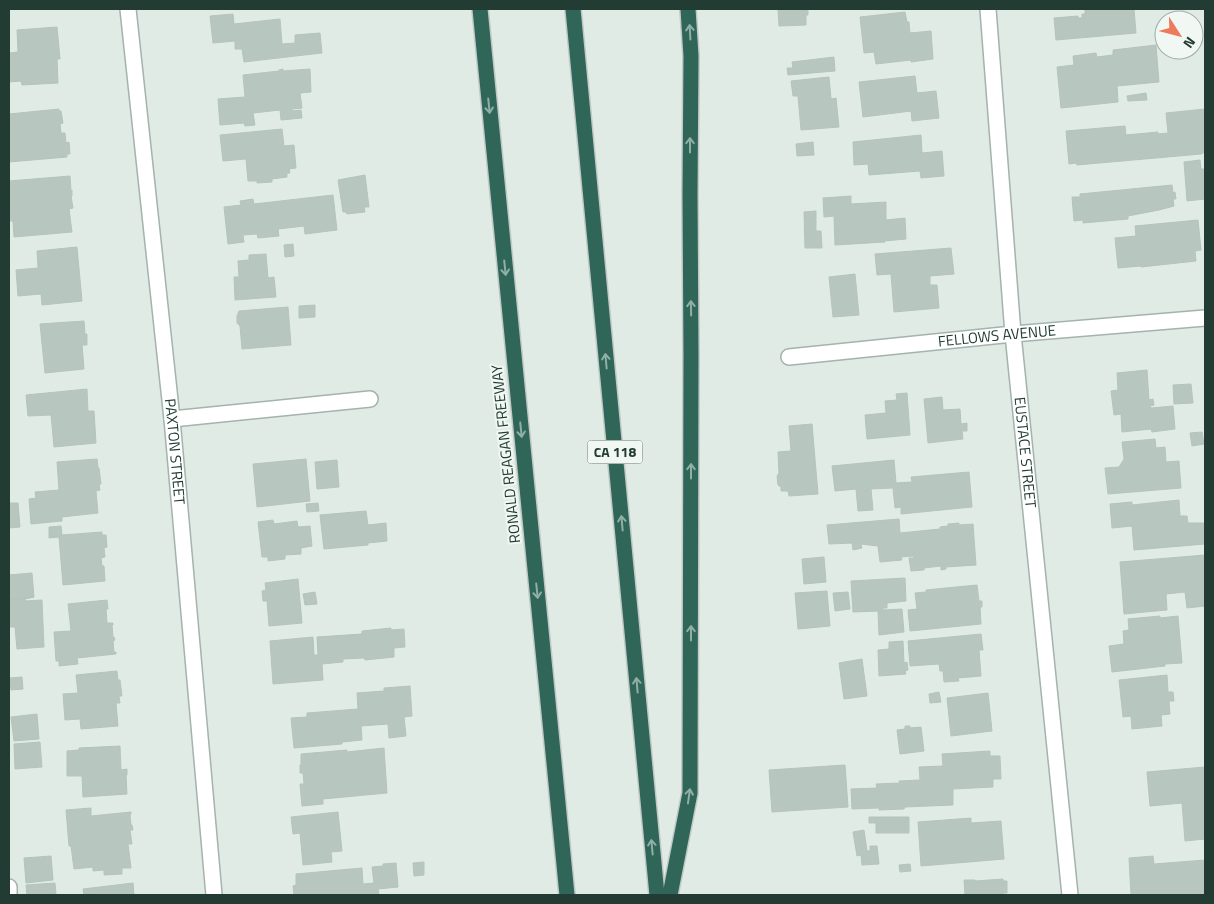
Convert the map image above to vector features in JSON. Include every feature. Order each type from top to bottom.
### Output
[{"type":"highway","points":[[474,9],[484,58]]},
{"type":"highway","name":"RONALD REAGAN FREEWAY","points":[[480,9],[567,895]]},
{"type":"highway","name":"CA 118","points":[[572,9],[657,895]]},
{"type":"highway","points":[[670,895],[690,793],[692,355],[691,56],[688,9]]},
{"type":"street","name":"PAXTON STREET","points":[[128,9],[172,419],[214,895]]},
{"type":"street","name":"EUSTACE STREET","points":[[988,9],[1014,334],[1070,895]]},
{"type":"street","name":"FELLOWS AVENUE","points":[[789,357],[1014,334],[1205,318]]},
{"type":"street","points":[[172,419],[370,399]]},
{"type":"street","points":[[9,887],[10,895]]},
{"type":"building","points":[[778,9],[808,9],[806,25],[779,26]]},
{"type":"building","points":[[1085,9],[1134,9],[1136,33],[1056,40],[1054,18],[1078,16],[1078,18],[1082,18],[1082,14],[1085,14]]},
{"type":"building","points":[[905,12],[907,22],[909,22],[910,33],[931,31],[933,59],[876,64],[874,52],[864,53],[860,17]]},
{"type":"building","points":[[233,14],[234,24],[280,19],[282,44],[295,43],[295,35],[320,33],[322,53],[244,62],[242,49],[235,49],[235,41],[213,43],[210,16]]},
{"type":"building","points":[[57,27],[60,59],[57,59],[58,83],[22,85],[21,81],[9,82],[9,53],[18,52],[17,30]]},
{"type":"building","points":[[1154,45],[1154,60],[1157,60],[1159,82],[1117,86],[1118,102],[1061,108],[1057,67],[1074,65],[1073,56],[1096,53],[1097,57],[1113,55],[1113,50]]},
{"type":"building","points":[[834,57],[835,71],[788,75],[787,68],[793,68],[792,62]]},
{"type":"building","points":[[283,69],[283,71],[310,69],[311,92],[300,93],[302,108],[292,109],[292,111],[301,110],[302,118],[281,120],[280,110],[253,113],[255,125],[245,126],[244,123],[220,125],[218,99],[245,97],[243,75]]},
{"type":"building","points":[[915,76],[917,93],[936,91],[939,118],[912,121],[911,111],[863,117],[859,82]]},
{"type":"building","points":[[829,77],[831,99],[836,98],[839,127],[801,130],[798,96],[793,96],[791,81]]},
{"type":"building","points":[[1146,93],[1147,100],[1128,101],[1127,96]]},
{"type":"building","points":[[59,109],[63,123],[60,124],[61,133],[65,133],[66,143],[69,142],[70,154],[67,154],[67,157],[9,162],[9,114]]},
{"type":"building","points":[[1205,109],[1205,152],[1201,154],[1077,165],[1076,163],[1069,164],[1066,131],[1125,126],[1126,135],[1168,133],[1166,113]]},
{"type":"building","points":[[282,129],[284,146],[294,145],[296,168],[289,169],[290,173],[287,173],[287,177],[272,179],[272,182],[257,183],[257,181],[248,181],[246,159],[223,161],[220,135]]},
{"type":"building","points":[[921,135],[922,153],[942,151],[944,176],[921,178],[920,171],[869,175],[868,164],[854,165],[853,142]]},
{"type":"building","points":[[813,142],[814,155],[797,156],[796,144]]},
{"type":"building","points":[[1200,160],[1201,169],[1204,169],[1205,174],[1205,199],[1187,201],[1184,162]]},
{"type":"building","points":[[365,175],[369,207],[364,207],[365,212],[347,214],[343,212],[338,180]]},
{"type":"building","points":[[70,176],[73,208],[69,209],[72,232],[14,237],[13,221],[9,221],[9,181]]},
{"type":"building","points":[[1172,185],[1176,199],[1173,199],[1174,206],[1128,216],[1128,219],[1083,223],[1083,220],[1074,221],[1072,197],[1080,197],[1080,194]]},
{"type":"building","points":[[333,195],[337,230],[305,234],[304,226],[278,229],[279,236],[258,238],[257,234],[243,235],[244,242],[228,244],[224,207],[241,205],[240,201],[253,199],[254,204]]},
{"type":"building","points":[[851,196],[851,204],[886,202],[886,220],[905,218],[906,239],[835,245],[834,216],[824,217],[823,198]]},
{"type":"building","points":[[816,211],[816,231],[821,231],[822,248],[805,248],[804,212]]},
{"type":"building","points":[[1198,220],[1201,250],[1195,251],[1196,261],[1118,268],[1115,238],[1136,236],[1135,226]]},
{"type":"building","points":[[293,244],[294,256],[285,257],[284,245]]},
{"type":"building","points":[[77,247],[82,301],[42,305],[41,294],[18,296],[16,270],[38,268],[37,251]]},
{"type":"building","points":[[951,248],[954,274],[930,276],[930,285],[937,285],[939,308],[894,312],[891,274],[877,275],[875,254]]},
{"type":"building","points":[[266,254],[268,278],[274,277],[276,297],[235,300],[234,277],[239,277],[238,261],[249,260],[249,255]]},
{"type":"building","points":[[855,274],[859,315],[833,317],[829,277]]},
{"type":"building","points":[[315,305],[315,317],[299,318],[299,306]]},
{"type":"building","points":[[288,307],[291,345],[242,349],[240,326],[237,323],[239,311]]},
{"type":"building","points":[[84,321],[87,345],[82,345],[84,369],[45,373],[40,324]]},
{"type":"building","points":[[1147,370],[1149,400],[1153,399],[1154,405],[1150,406],[1151,408],[1173,406],[1175,429],[1152,432],[1151,429],[1122,432],[1121,414],[1114,415],[1111,391],[1118,390],[1117,373]]},
{"type":"building","points":[[1191,384],[1193,403],[1174,404],[1173,385]]},
{"type":"building","points":[[87,389],[88,411],[94,411],[96,443],[54,447],[51,415],[28,416],[26,395]]},
{"type":"building","points":[[907,393],[910,435],[867,439],[865,415],[886,413],[885,401],[897,400],[896,394]]},
{"type":"building","points":[[942,397],[943,410],[960,409],[961,424],[967,423],[967,431],[962,431],[963,439],[928,443],[924,399]]},
{"type":"building","points":[[812,424],[818,494],[789,496],[788,491],[781,491],[781,487],[778,485],[778,452],[791,451],[789,426]]},
{"type":"building","points":[[1202,432],[1204,444],[1192,446],[1190,433]]},
{"type":"building","points":[[1155,439],[1156,448],[1165,447],[1166,462],[1179,461],[1181,488],[1108,494],[1105,468],[1119,467],[1124,459],[1122,442]]},
{"type":"building","points":[[97,459],[101,484],[99,484],[100,490],[96,491],[98,513],[62,517],[62,521],[31,524],[29,499],[36,498],[35,492],[59,490],[57,462]]},
{"type":"building","points":[[306,459],[310,501],[257,507],[253,464]]},
{"type":"building","points":[[337,460],[339,487],[317,489],[315,462]]},
{"type":"building","points":[[894,460],[896,483],[912,482],[911,477],[969,472],[972,507],[901,514],[901,507],[895,508],[893,488],[871,489],[873,510],[858,511],[856,489],[835,491],[832,466]]},
{"type":"building","points":[[1179,500],[1180,516],[1187,516],[1188,523],[1205,523],[1205,544],[1134,550],[1132,526],[1112,528],[1110,504],[1132,502],[1132,505]]},
{"type":"building","points":[[9,503],[18,503],[20,527],[9,528]]},
{"type":"building","points":[[318,503],[319,511],[307,512],[306,504]]},
{"type":"building","points":[[366,511],[368,525],[386,523],[387,541],[368,543],[368,545],[324,549],[320,515]]},
{"type":"building","points":[[899,519],[900,533],[940,529],[940,527],[948,526],[948,524],[973,524],[976,565],[946,567],[946,569],[941,570],[941,566],[911,571],[909,558],[914,558],[914,556],[901,557],[902,560],[880,562],[878,546],[861,544],[862,548],[853,550],[852,543],[829,544],[827,525]]},
{"type":"building","points":[[273,520],[274,524],[297,521],[298,527],[310,526],[312,546],[301,548],[301,554],[285,555],[285,559],[268,561],[268,557],[262,557],[258,522]]},
{"type":"building","points":[[61,526],[62,535],[102,532],[102,535],[106,535],[107,547],[104,548],[105,557],[101,558],[102,566],[104,566],[105,581],[63,585],[59,537],[49,538],[49,527]]},
{"type":"building","points":[[1205,555],[1205,606],[1187,608],[1185,592],[1166,594],[1167,610],[1124,614],[1120,562]]},
{"type":"building","points":[[824,557],[826,582],[804,584],[802,559]]},
{"type":"building","points":[[32,573],[34,597],[9,600],[9,575]]},
{"type":"building","points":[[905,578],[906,601],[887,603],[887,608],[883,608],[883,610],[902,609],[904,632],[879,635],[878,611],[853,612],[851,581]]},
{"type":"building","points":[[298,579],[302,623],[269,626],[267,601],[263,601],[262,591],[266,590],[265,583]]},
{"type":"building","points":[[977,585],[979,601],[982,601],[982,607],[980,607],[981,624],[910,631],[908,610],[917,609],[915,593],[926,592],[926,590]]},
{"type":"building","points":[[827,591],[830,626],[798,629],[795,593]]},
{"type":"building","points":[[315,592],[317,604],[305,605],[303,594]]},
{"type":"building","points":[[848,592],[850,609],[835,611],[833,593]]},
{"type":"building","points":[[34,597],[25,599],[25,601],[42,600],[44,647],[17,649],[15,627],[9,627],[9,600]]},
{"type":"building","points":[[107,600],[107,623],[113,623],[114,652],[116,654],[77,658],[78,664],[59,666],[59,661],[56,661],[54,632],[71,631],[68,604]]},
{"type":"building","points":[[1160,616],[1160,618],[1178,616],[1182,663],[1112,672],[1109,646],[1124,644],[1123,631],[1129,630],[1128,619]]},
{"type":"building","points":[[391,628],[391,630],[404,629],[405,647],[394,648],[394,657],[365,660],[364,658],[343,659],[343,662],[322,664],[323,680],[273,684],[270,641],[313,637],[314,655],[318,655],[317,637],[362,634],[362,631]]},
{"type":"building","points":[[981,634],[983,650],[979,650],[981,676],[958,678],[959,681],[944,682],[943,671],[940,671],[939,664],[910,666],[908,641]]},
{"type":"building","points":[[903,641],[904,663],[907,662],[908,670],[905,671],[906,674],[879,676],[878,650],[889,649],[889,642]]},
{"type":"building","points":[[862,659],[867,696],[844,699],[839,663]]},
{"type":"building","points":[[117,671],[122,696],[119,696],[120,703],[116,703],[118,726],[81,729],[80,719],[65,720],[63,694],[78,693],[76,675]]},
{"type":"building","points":[[1167,675],[1168,692],[1173,692],[1174,701],[1169,701],[1170,714],[1161,715],[1162,726],[1132,729],[1131,716],[1123,717],[1119,680]]},
{"type":"building","points":[[22,677],[23,689],[11,690],[10,678]]},
{"type":"building","points":[[410,686],[412,716],[404,717],[406,736],[389,738],[388,724],[361,726],[362,740],[342,742],[342,744],[294,748],[291,718],[307,717],[307,713],[358,709],[357,693],[384,691],[384,688]]},
{"type":"building","points":[[939,692],[941,702],[930,703],[929,694]]},
{"type":"building","points":[[988,693],[992,731],[951,736],[947,698]]},
{"type":"building","points":[[37,714],[39,739],[14,741],[11,717]]},
{"type":"building","points":[[905,726],[910,726],[910,728],[921,727],[924,751],[900,754],[897,730],[905,729]]},
{"type":"building","points":[[40,742],[42,767],[15,769],[14,744]]},
{"type":"building","points":[[120,746],[121,770],[127,769],[127,794],[83,797],[82,776],[67,776],[67,751],[79,750],[79,748]]},
{"type":"building","points":[[384,748],[387,793],[323,799],[323,804],[302,806],[300,784],[304,784],[303,773],[300,773],[301,754]]},
{"type":"building","points":[[990,751],[990,756],[1000,756],[1001,779],[993,779],[993,787],[953,789],[953,805],[879,810],[879,808],[852,809],[851,789],[877,788],[876,784],[920,780],[919,767],[943,766],[942,754]]},
{"type":"building","points":[[845,765],[848,807],[772,812],[769,770]]},
{"type":"building","points":[[1205,767],[1205,839],[1185,841],[1182,803],[1150,806],[1147,772]]},
{"type":"building","points":[[91,808],[91,816],[131,812],[133,830],[130,830],[132,844],[128,844],[131,868],[122,868],[122,874],[104,875],[104,870],[93,871],[93,867],[74,869],[71,846],[69,846],[66,810]]},
{"type":"building","points":[[338,812],[342,851],[331,852],[332,862],[303,865],[300,833],[293,834],[291,817]]},
{"type":"building","points":[[869,817],[909,817],[909,833],[876,833],[876,823],[869,823]]},
{"type":"building","points":[[971,818],[971,823],[1001,821],[1004,859],[921,866],[918,822]]},
{"type":"building","points":[[864,830],[867,851],[870,851],[870,846],[877,846],[879,864],[862,865],[861,855],[857,856],[853,832]]},
{"type":"building","points":[[51,856],[53,880],[26,883],[24,858]]},
{"type":"building","points":[[1153,856],[1154,864],[1205,860],[1205,895],[1131,895],[1129,858]]},
{"type":"building","points":[[424,862],[424,875],[414,876],[413,863]]},
{"type":"building","points":[[396,863],[398,887],[378,889],[379,895],[294,895],[293,886],[296,885],[296,874],[362,868],[363,884],[374,883],[372,867]]},
{"type":"building","points":[[910,864],[911,871],[900,872],[899,865]]},
{"type":"building","points":[[1003,879],[1003,881],[1007,881],[1007,893],[1003,893],[1004,895],[965,895],[964,880]]},
{"type":"building","points":[[55,883],[56,895],[27,895],[26,885]]},
{"type":"building","points":[[133,883],[134,895],[84,895],[83,889]]}]
